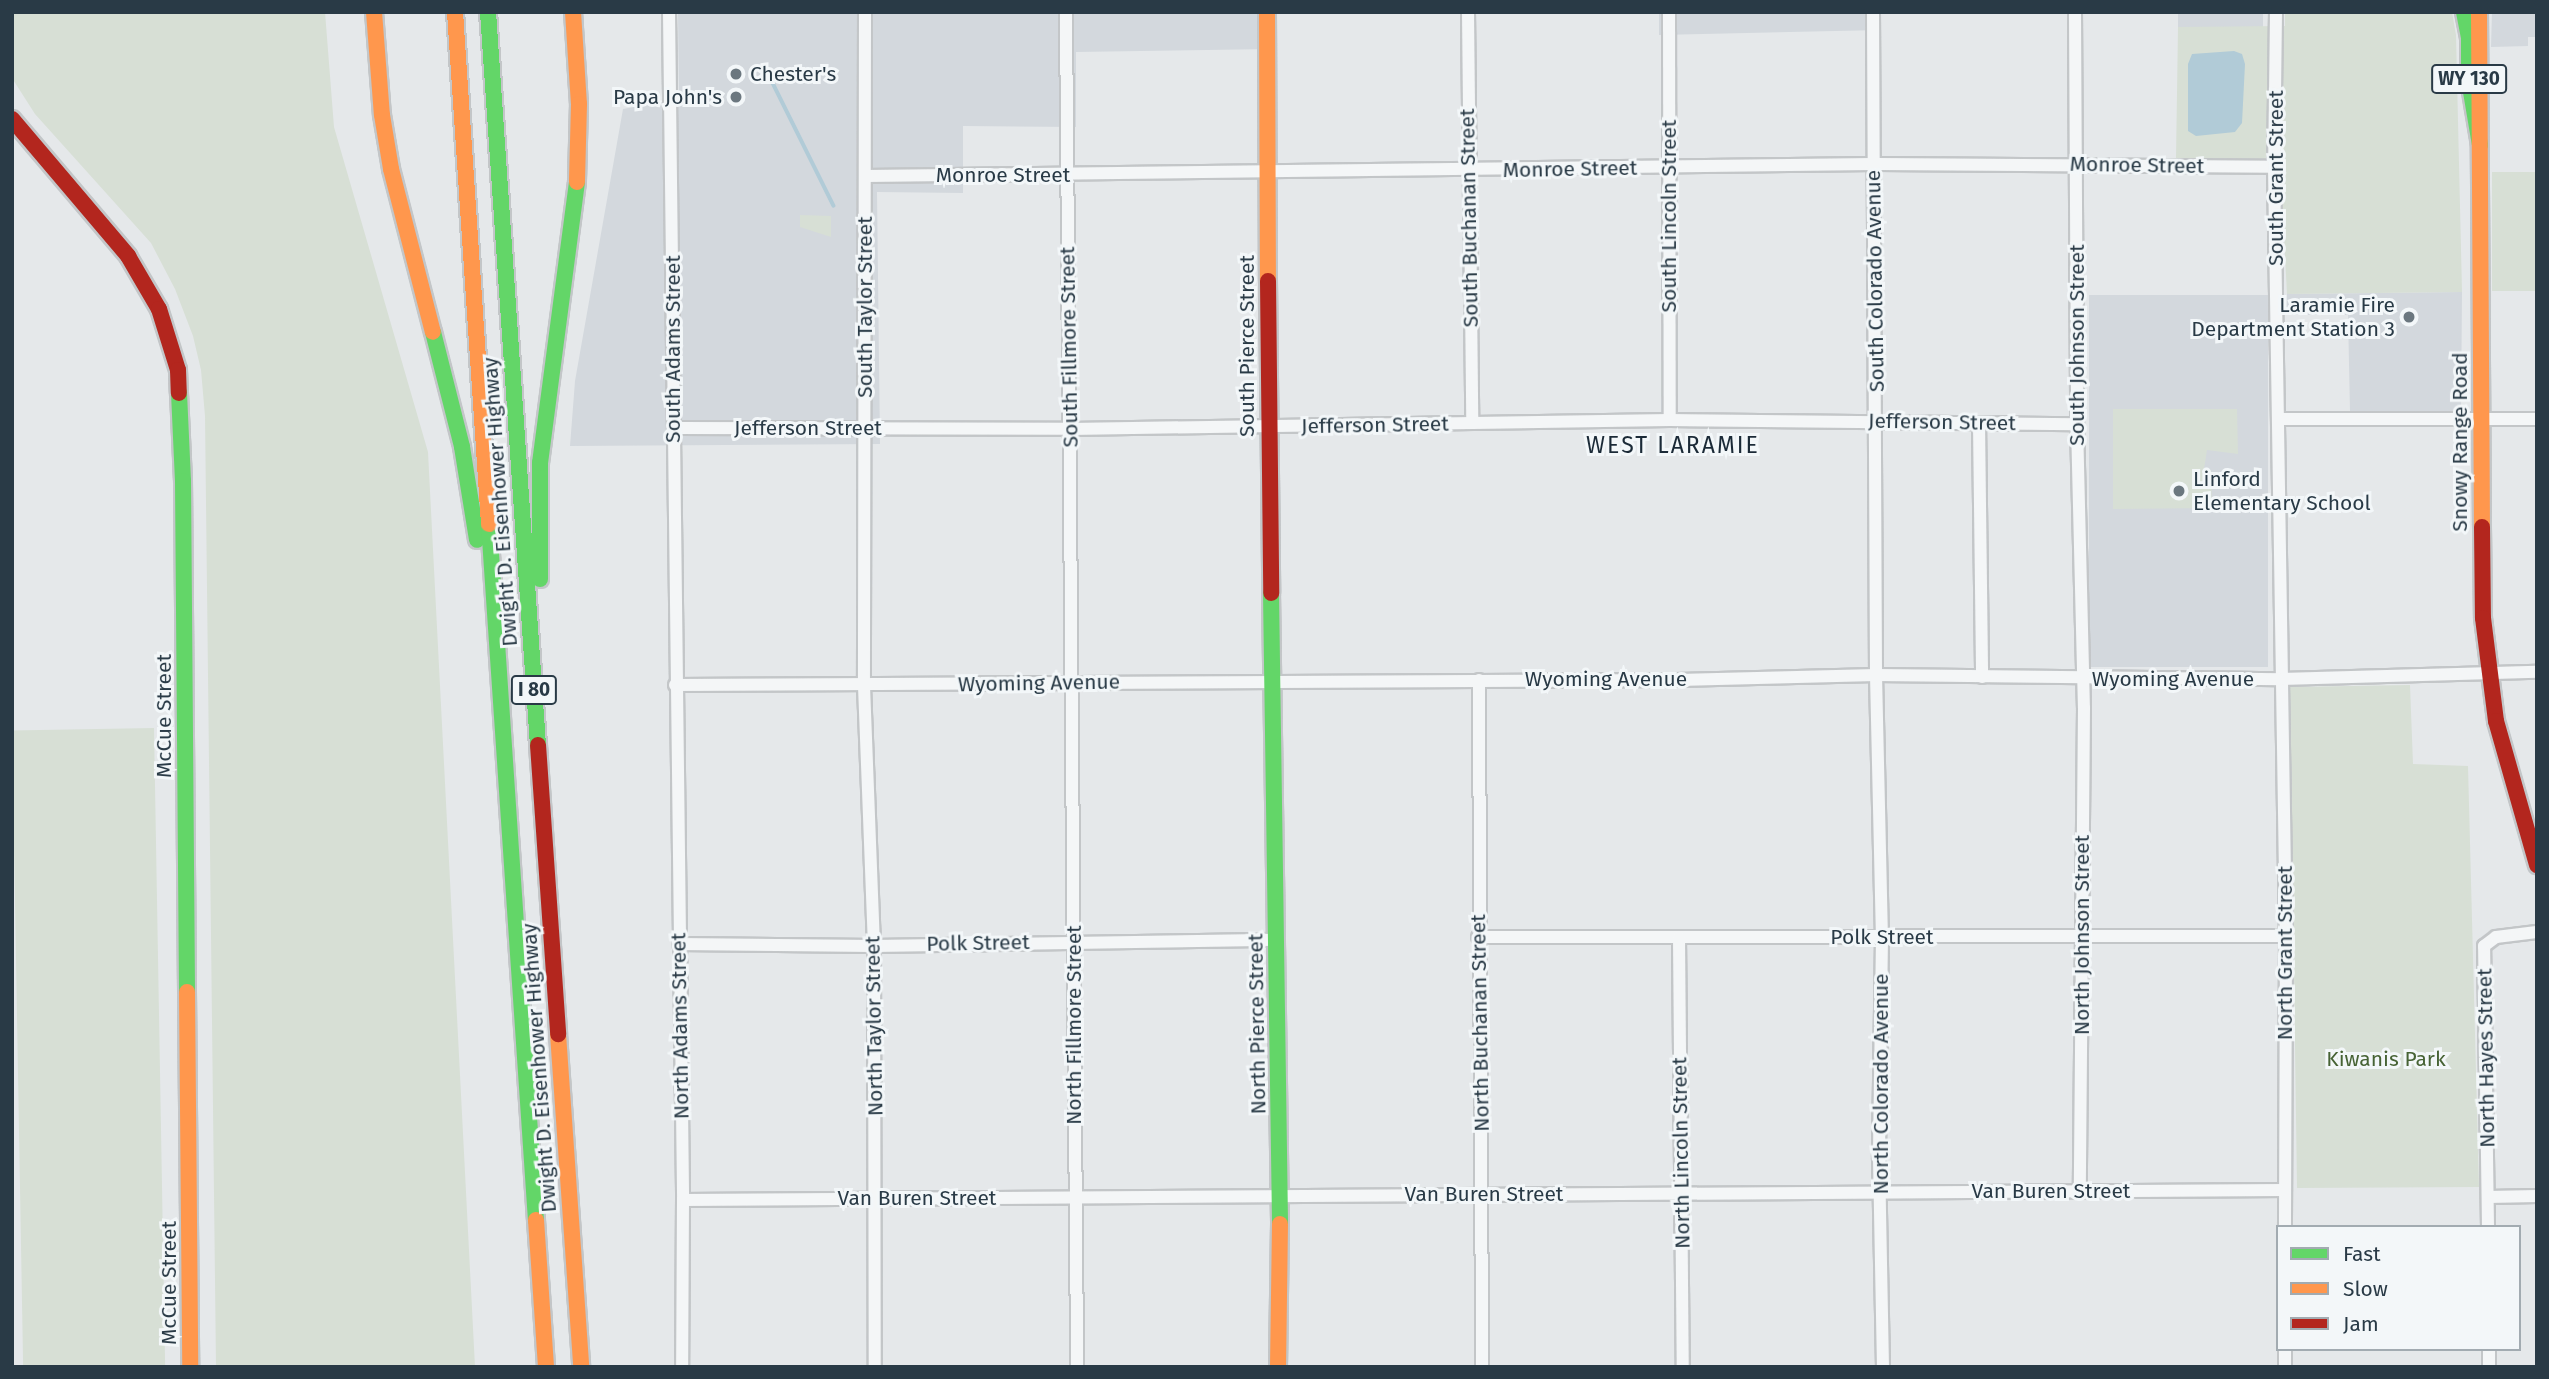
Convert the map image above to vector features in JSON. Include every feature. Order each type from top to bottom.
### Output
[{"type":"main road","points":[[374,12],[382,115],[391,169],[462,447],[474,516],[509,840]]},
{"type":"main road","name":"Dwight D. Eisenhower Highway","points":[[455,12],[546,1367]]},
{"type":"main road","name":"Dwight D. Eisenhower Highway","points":[[488,12],[581,1367]]},
{"type":"main road","points":[[540,778],[540,463],[578,176],[579,104],[573,12]]},
{"type":"main road","name":"South Pierce Street","points":[[1267,12],[1268,426],[1275,680]]},
{"type":"main road","name":"WY 130","points":[[2463,12],[2480,145]]},
{"type":"main road","name":"Snowy Range Road","points":[[2479,12],[2483,618],[2488,673],[2506,763],[2537,865]]},
{"type":"main road","name":"McCue Street","points":[[12,119],[128,256],[159,310],[178,370],[183,481],[190,1367]]},
{"type":"main road","name":"North Pierce Street","points":[[1275,680],[1281,1195],[1278,1367]]},
{"type":"street","name":"South Adams Street","points":[[669,12],[675,685]]},
{"type":"street","name":"South Taylor Street","points":[[864,686],[865,12]]},
{"type":"street","name":"South Fillmore Street","points":[[1066,12],[1072,683]]},
{"type":"street","name":"South Buchanan Street","points":[[1468,12],[1472,424]]},
{"type":"street","name":"South Lincoln Street","points":[[1669,12],[1670,420]]},
{"type":"street","name":"South Colorado Avenue","points":[[1873,12],[1877,422],[1876,675]]},
{"type":"street","name":"South Johnson Street","points":[[2075,12],[2077,424],[2084,679]]},
{"type":"street","name":"South Grant Street","points":[[2276,12],[2274,167],[2281,679]]},
{"type":"street","name":"Monroe Street","points":[[866,176],[1066,176],[1873,164],[2274,167]]},
{"type":"street","points":[[2278,419],[2537,419]]},
{"type":"street","name":"Jefferson Street","points":[[674,428],[1070,429],[1670,420],[2077,424]]},
{"type":"street","points":[[1979,423],[1982,677]]},
{"type":"street","name":"Wyoming Avenue","points":[[675,685],[864,686],[1876,675],[2281,679],[2537,672]]},
{"type":"street","name":"North Colorado Avenue","points":[[1876,675],[1882,937],[1879,1191],[1883,1367]]},
{"type":"street","name":"North Johnson Street","points":[[2080,1191],[2084,679]]},
{"type":"street","name":"North Grant Street","points":[[2281,679],[2286,936],[2285,1225]]},
{"type":"street","name":"North Buchanan Street","points":[[1479,680],[1478,937],[1483,1193],[1482,1367]]},
{"type":"street","name":"North Fillmore Street","points":[[1072,683],[1077,1367]]},
{"type":"street","name":"North Adams Street","points":[[675,685],[683,1200],[682,1367]]},
{"type":"street","name":"North Taylor Street","points":[[864,686],[874,946],[875,1367]]},
{"type":"street","name":"North Hayes Street","points":[[2488,1225],[2484,946],[2496,937],[2537,932]]},
{"type":"street","name":"Polk Street","points":[[1478,937],[2286,936]]},
{"type":"street","name":"North Lincoln Street","points":[[1679,938],[1683,1367]]},
{"type":"street","name":"Polk Street","points":[[679,944],[874,946],[1276,940]]},
{"type":"street","name":"Van Buren Street","points":[[683,1200],[2285,1190]]},
{"type":"street","points":[[2488,1196],[2537,1196]]},
{"type":"shaded area","points":[[678,12],[1276,12],[1275,49],[1076,52],[1076,127],[963,126],[963,193],[877,192],[880,444],[570,446],[575,381],[623,109],[679,99]]},
{"type":"shaded area","points":[[1659,12],[1881,12],[1881,30],[1659,35]]},
{"type":"shaded area","points":[[2178,12],[2263,12],[2263,27],[2178,27]]},
{"type":"shaded area","points":[[2492,12],[2537,12],[2537,37],[2528,37],[2528,46],[2491,47]]},
{"type":"shaded area","points":[[2462,292],[2461,412],[2350,412],[2348,315],[2286,315],[2287,294]]},
{"type":"shaded area","name":"Linford Elementary School","points":[[2089,295],[2268,295],[2268,667],[2089,667]]},
{"type":"green space","points":[[12,12],[325,12],[334,127],[428,452],[475,1367],[216,1367],[205,416],[201,370],[193,336],[175,289],[151,243],[35,114],[12,78]]},
{"type":"green space","points":[[2285,12],[2452,12],[2456,35],[2462,292],[2287,294],[2280,159],[2176,158],[2178,27],[2285,26]]},
{"type":"green space","points":[[2492,172],[2537,172],[2537,291],[2492,291]]},
{"type":"green space","points":[[800,215],[831,216],[831,237],[800,227]]},
{"type":"green space","points":[[2113,409],[2237,409],[2238,454],[2207,450],[2204,469],[2211,470],[2212,508],[2113,509]]},
{"type":"green space","name":"Kiwanis Park","points":[[2410,685],[2413,764],[2468,766],[2479,1187],[2297,1188],[2290,687]]},
{"type":"green space","points":[[154,728],[165,1367],[23,1367],[12,730]]},
{"type":"water","points":[[2234,51],[2242,54],[2245,64],[2242,123],[2235,132],[2196,136],[2188,131],[2188,64],[2192,54]]},
{"type":"waterway","points":[[768,73],[834,206]]},
{"type":"traffic: fast","points":[[488,12],[538,745]]},
{"type":"traffic: fast","points":[[2464,12],[2469,38],[2469,80],[2480,145]]},
{"type":"traffic: fast","points":[[540,579],[540,463],[577,182]]},
{"type":"traffic: fast","points":[[433,332],[462,447],[477,540]]},
{"type":"traffic: fast","points":[[179,393],[183,481],[187,992]]},
{"type":"traffic: fast","points":[[489,524],[536,1220]]},
{"type":"traffic: fast","points":[[1271,593],[1280,1224]]},
{"type":"traffic: slow","points":[[374,12],[382,115],[391,169],[433,332]]},
{"type":"traffic: slow","points":[[455,12],[489,524]]},
{"type":"traffic: slow","points":[[573,12],[579,104],[577,182]]},
{"type":"traffic: slow","points":[[1267,12],[1268,281]]},
{"type":"traffic: slow","points":[[2479,12],[2482,527]]},
{"type":"traffic: slow","points":[[187,992],[190,1367]]},
{"type":"traffic: slow","points":[[558,1034],[581,1367]]},
{"type":"traffic: slow","points":[[536,1220],[546,1367]]},
{"type":"traffic: slow","points":[[1278,1367],[1280,1224]]},
{"type":"traffic: jam","points":[[12,119],[128,256],[159,309],[178,370],[179,393]]},
{"type":"traffic: jam","points":[[1268,281],[1271,593]]},
{"type":"traffic: jam","points":[[2482,527],[2483,618],[2496,721],[2537,865]]},
{"type":"traffic: jam","points":[[538,745],[558,1034]]},
{"type":"place","name":"Chester's","points":[[736,74]]},
{"type":"place","name":"Papa John's","points":[[736,97]]},
{"type":"place","name":"Laramie Fire Department Station 3","points":[[2409,317]]},
{"type":"place","name":"Linford Elementary School","points":[[2179,491]]},
{"type":"district","name":"WEST LARAMIE","points":[[1673,445]]}]
